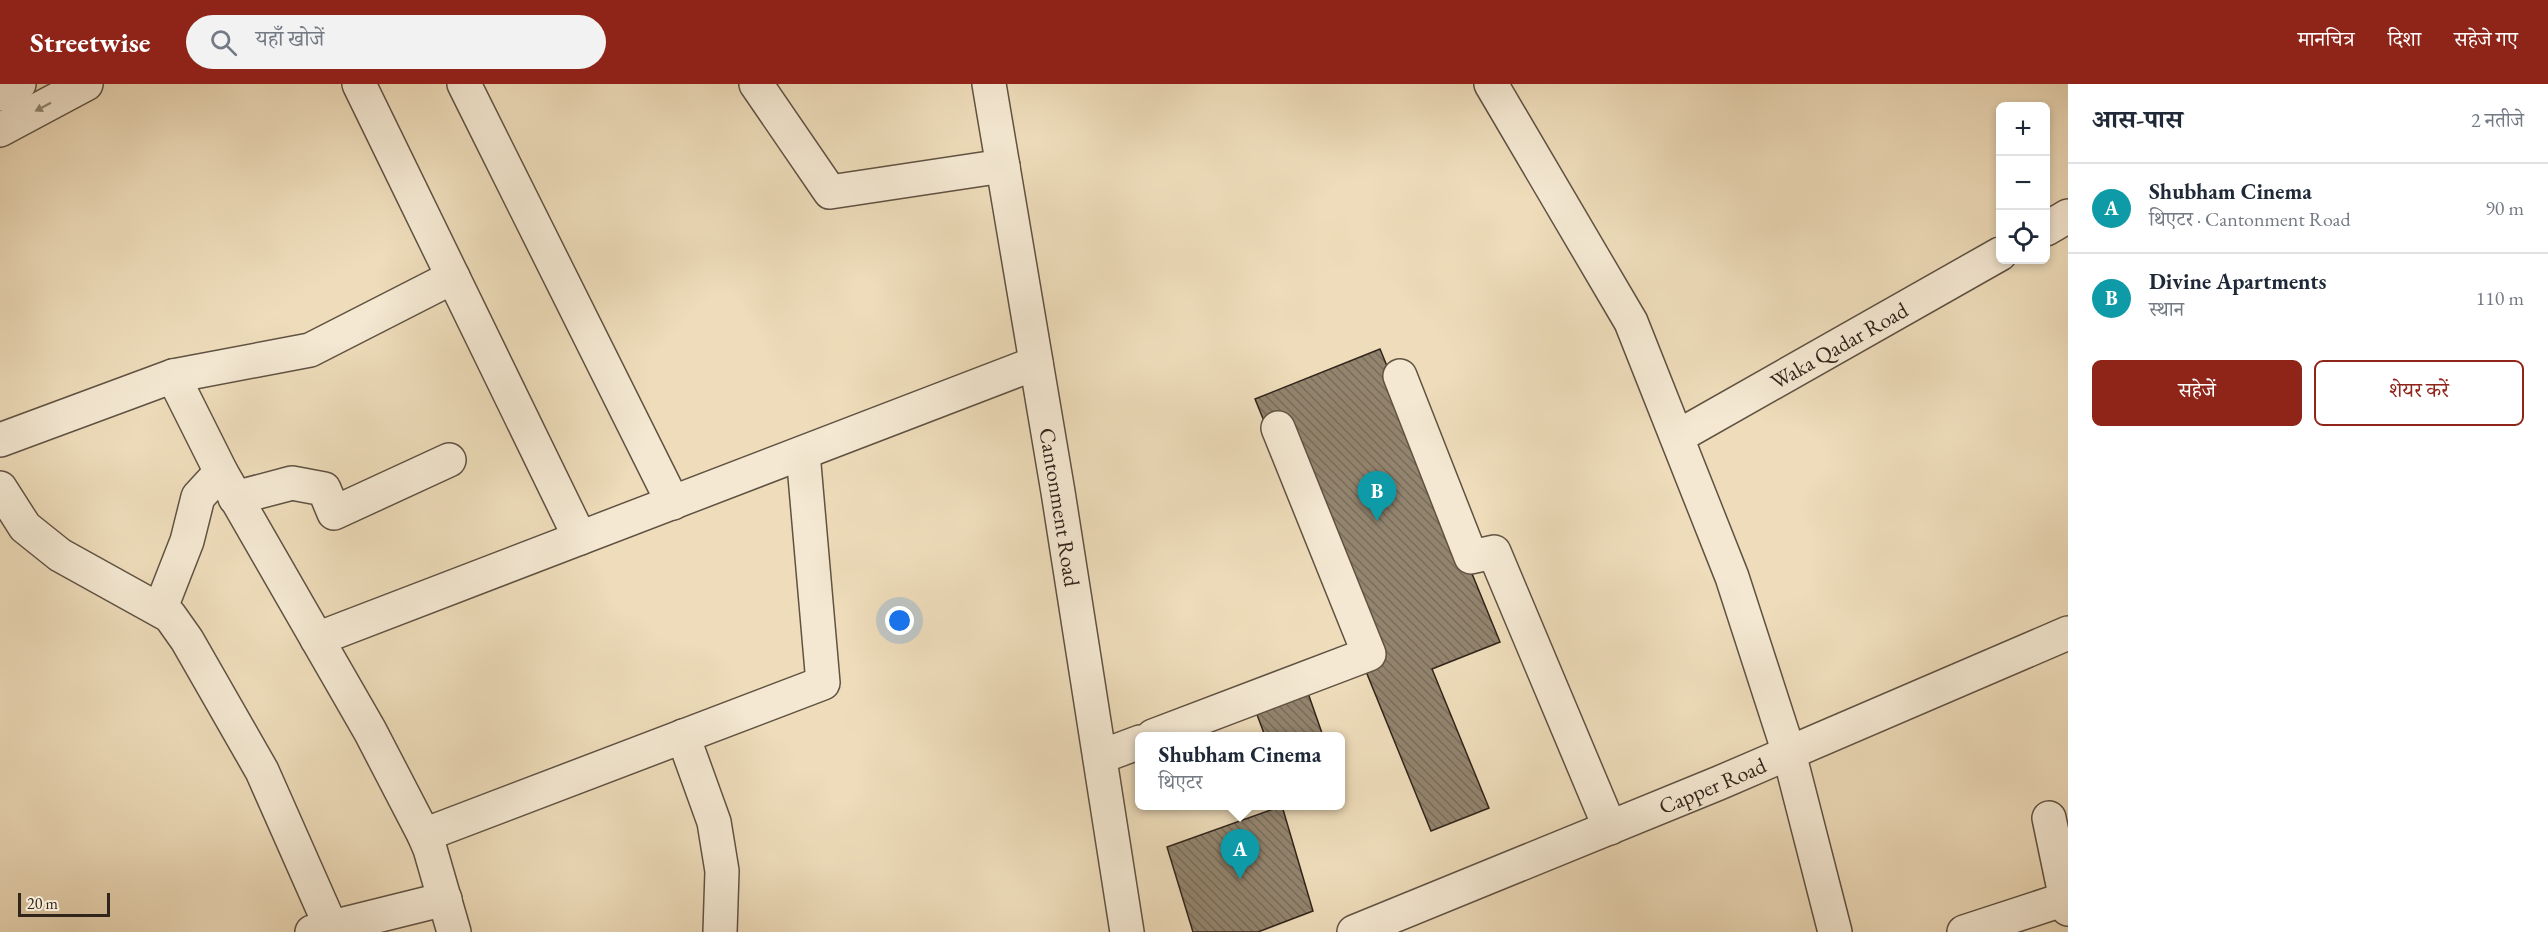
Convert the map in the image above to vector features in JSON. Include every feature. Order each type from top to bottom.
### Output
[{"type":"street","points":[[0,94],[19,84]]},
{"type":"street","points":[[0,130],[86,84]]},
{"type":"street","points":[[359,84],[580,538]]},
{"type":"street","points":[[464,84],[673,503]]},
{"type":"street","points":[[756,84],[830,192],[1003,166]]},
{"type":"street","name":"Cantonment Road","points":[[989,84],[1127,932]]},
{"type":"street","points":[[1491,84],[1631,322],[1732,577],[1789,753],[1835,932]]},
{"type":"street","points":[[2050,227],[2068,216]]},
{"type":"street","name":"Waka Qadar Road","points":[[1677,437],[1996,257]]},
{"type":"street","points":[[0,440],[174,376],[310,350],[453,278]]},
{"type":"street","points":[[317,639],[1036,363]]},
{"type":"street","points":[[174,376],[228,485],[370,731],[424,835],[454,932]]},
{"type":"street","points":[[1400,376],[1471,557],[1494,552],[1610,828]]},
{"type":"street","points":[[1164,732],[1369,654],[1278,429]]},
{"type":"street","points":[[424,835],[823,682],[803,453]]},
{"type":"street","points":[[160,610],[187,542],[198,497],[228,485],[292,483],[324,489],[334,513],[449,460]]},
{"type":"street","points":[[0,488],[25,527],[60,555],[170,616],[188,640],[262,771],[322,930],[445,899]]},
{"type":"street","name":"Capper Road","points":[[1354,932],[1610,828],[2068,633]]},
{"type":"street","points":[[683,736],[714,822],[722,871],[720,932]]},
{"type":"street","points":[[1100,757],[1135,743]]},
{"type":"street","points":[[1964,932],[2067,902],[2049,818]]},
{"type":"building","points":[[1380,349],[1500,642],[1432,669],[1489,808],[1431,831],[1255,399]]},
{"type":"building","points":[[1308,693],[1322,732],[1264,732],[1256,712]]},
{"type":"building","points":[[1271,810],[1283,810],[1313,911],[1258,932],[1193,932],[1167,847]]},
{"type":"place","name":"Divine Apartments","points":[[1377,521]]},
{"type":"place","name":"Shubham Cinema","points":[[1240,879]]}]
